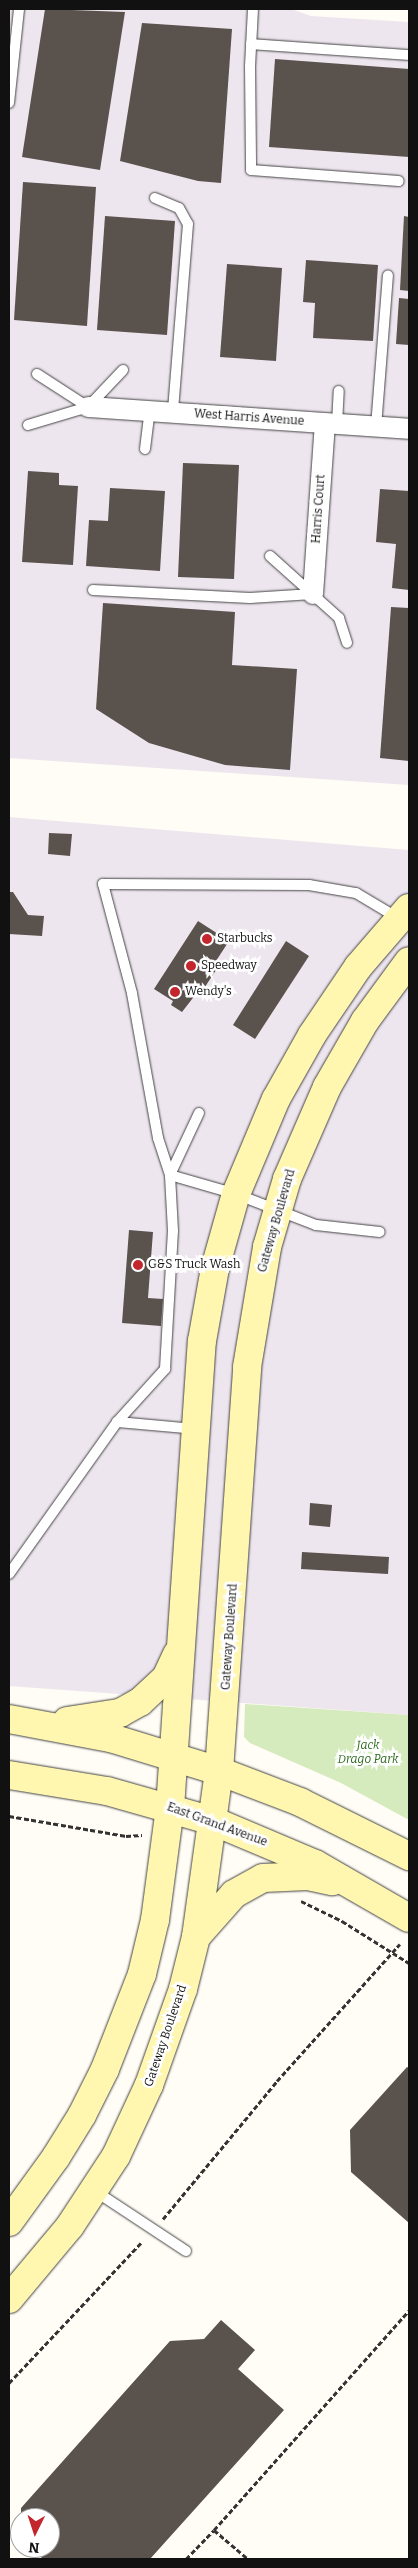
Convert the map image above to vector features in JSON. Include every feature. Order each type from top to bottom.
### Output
[{"type":"main road","points":[[9,2222],[32,2194],[82,2116],[126,2020],[142,1974],[154,1920],[170,1808],[196,1429],[208,1306],[236,1194],[276,1099],[312,1035],[358,967],[404,913]]},
{"type":"main road","name":"Gateway Boulevard","points":[[9,2299],[47,2256],[95,2190],[133,2125],[168,2037],[196,1937],[219,1771],[247,1367],[267,1246],[299,1149],[327,1087],[365,1021],[409,961]]},
{"type":"main road","points":[[40,1723],[99,1718],[120,1713],[140,1702],[166,1678],[176,1656],[182,1628]]},
{"type":"main road","points":[[9,1719],[40,1723],[111,1738],[219,1771],[300,1802],[408,1856]]},
{"type":"main road","name":"East Grand Avenue","points":[[9,1775],[98,1789],[212,1821],[306,1860],[409,1918]]},
{"type":"main road","points":[[196,1937],[234,1894],[263,1878],[308,1876],[360,1889]]},
{"type":"street","name":"West Harris Avenue","points":[[88,406],[409,429]]},
{"type":"street","name":"Harris Court","points":[[313,594],[331,424]]},
{"type":"lane","points":[[9,103],[19,9]]},
{"type":"lane","points":[[253,9],[251,44],[251,170],[399,181]]},
{"type":"lane","points":[[251,44],[409,55]]},
{"type":"lane","points":[[155,198],[179,208],[188,224],[173,412]]},
{"type":"lane","points":[[376,427],[388,275]]},
{"type":"lane","points":[[28,425],[88,406],[122,370]]},
{"type":"lane","points":[[37,374],[88,406]]},
{"type":"lane","points":[[331,424],[339,391]]},
{"type":"lane","points":[[145,448],[150,411]]},
{"type":"lane","points":[[270,556],[339,618],[347,643]]},
{"type":"lane","points":[[93,590],[250,598],[313,594]]},
{"type":"lane","points":[[9,1574],[117,1422],[165,1370],[173,1232],[170,1174],[158,1138],[132,993],[103,884],[309,885],[356,893],[404,913]]},
{"type":"lane","points":[[170,1174],[199,1113]]},
{"type":"lane","points":[[170,1174],[236,1194],[316,1225],[380,1232]]},
{"type":"lane","points":[[117,1422],[196,1429]]},
{"type":"lane","points":[[95,2190],[186,2252]]},
{"type":"path","points":[[9,1816],[126,1836],[142,1835]]},
{"type":"path","points":[[297,1899],[394,1953],[409,1964]]},
{"type":"path","points":[[9,2383],[154,2230],[277,2081],[361,1985],[394,1953],[400,1944]]},
{"type":"path","points":[[186,2559],[214,2530],[409,2310]]},
{"type":"path","points":[[214,2530],[248,2559]]},
{"type":"shaded area","points":[[9,9],[291,9],[311,16],[409,22],[409,785],[9,758]]},
{"type":"shaded area","points":[[9,817],[409,850],[409,1715],[9,1686]]},
{"type":"green space","name":"Jack Drago Park","points":[[245,1704],[409,1715],[409,1820],[341,1783],[250,1743],[244,1737]]},
{"type":"building","points":[[45,9],[125,12],[100,170],[22,157]]},
{"type":"building","points":[[142,23],[232,29],[221,183],[198,181],[120,161]]},
{"type":"building","points":[[275,59],[409,69],[409,157],[269,147]]},
{"type":"building","points":[[23,182],[96,187],[87,326],[14,320]]},
{"type":"building","points":[[105,216],[175,221],[167,335],[97,330]]},
{"type":"building","points":[[404,216],[409,217],[409,291],[400,290]]},
{"type":"building","points":[[306,260],[378,265],[373,341],[313,338],[315,303],[303,302]]},
{"type":"building","points":[[227,264],[282,268],[276,361],[220,357]]},
{"type":"building","points":[[399,298],[409,299],[409,345],[396,344]]},
{"type":"building","points":[[183,463],[239,465],[234,579],[178,577]]},
{"type":"building","points":[[28,471],[59,473],[59,485],[78,486],[73,565],[22,562]]},
{"type":"building","points":[[110,488],[165,491],[160,571],[86,566],[89,520],[108,521]]},
{"type":"building","points":[[380,489],[409,491],[409,590],[392,588],[396,544],[376,542]]},
{"type":"building","points":[[103,603],[235,612],[232,665],[297,669],[290,770],[225,765],[149,743],[96,709]]},
{"type":"building","points":[[391,607],[409,608],[409,761],[380,758]]},
{"type":"building","points":[[49,833],[72,834],[70,856],[48,854]]},
{"type":"building","points":[[9,892],[13,892],[28,915],[44,916],[42,936],[9,934]]},
{"type":"building","points":[[198,921],[229,941],[216,961],[220,964],[199,996],[196,994],[182,1012],[171,1005],[173,1001],[154,989]]},
{"type":"building","name":"Speedway","points":[[286,941],[309,956],[255,1039],[233,1025]]},
{"type":"building","name":"G&S Truck Wash","points":[[129,1230],[153,1232],[148,1298],[163,1299],[161,1326],[122,1323]]},
{"type":"building","points":[[310,1503],[332,1505],[330,1527],[309,1525]]},
{"type":"building","points":[[302,1552],[389,1557],[388,1574],[301,1569]]},
{"type":"building","points":[[407,2067],[409,2068],[409,2223],[351,2172],[350,2130]]},
{"type":"building","points":[[221,2320],[255,2350],[238,2369],[284,2410],[150,2559],[43,2559],[60,2558],[60,2508],[21,2508],[170,2341],[204,2339]]},
{"type":"place","name":"Starbucks","points":[[207,939]]},
{"type":"place","name":"Speedway","points":[[191,966]]},
{"type":"place","name":"Wendy's","points":[[175,992]]},
{"type":"place","name":"G&S Truck Wash","points":[[138,1265]]}]
